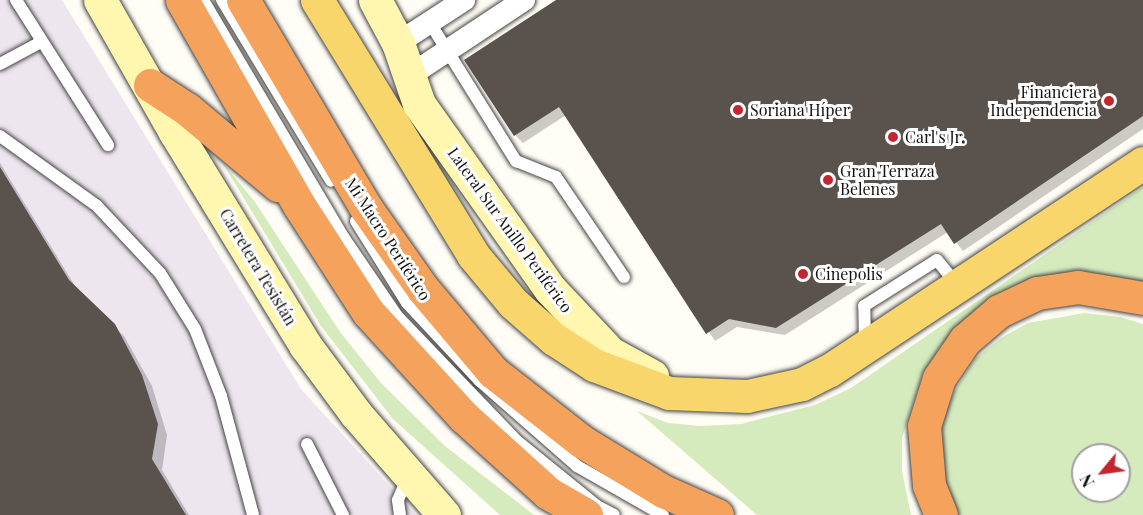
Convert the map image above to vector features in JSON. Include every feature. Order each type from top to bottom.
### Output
[{"type":"highway","points":[[182,0],[299,205],[369,312],[464,417],[548,493],[586,515]]},
{"type":"highway","points":[[243,0],[366,208],[423,289],[493,372],[580,441],[663,491],[717,515]]},
{"type":"highway","points":[[150,85],[228,142],[299,205]]},
{"type":"highway","points":[[941,515],[929,485],[924,426],[939,378],[965,340],[999,311],[1037,293],[1078,287],[1143,298]]},
{"type":"main road","name":"Carretera Tesistán","points":[[100,0],[305,345],[356,414],[444,515]]},
{"type":"main road","points":[[317,0],[473,255],[535,324],[594,365],[643,386],[695,396],[747,396],[802,384],[865,347],[1143,164]]},
{"type":"main road","name":"Lateral Sur Anillo Periférico","points":[[375,0],[398,43],[419,104],[550,289],[593,338],[630,365],[672,385],[747,396]]},
{"type":"main road","points":[[409,475],[467,515]]},
{"type":"street","points":[[398,43],[464,0]]},
{"type":"street","points":[[409,76],[524,0]]},
{"type":"lane","points":[[16,0],[108,144]]},
{"type":"lane","name":"Mi Macro Periférico","points":[[203,0],[344,238],[397,316],[518,442],[597,506],[614,515]]},
{"type":"lane","name":"Mi Macro Periférico","points":[[222,0],[337,190]]},
{"type":"lane","points":[[430,23],[516,161],[556,177],[624,277]]},
{"type":"lane","points":[[0,64],[41,42]]},
{"type":"lane","points":[[0,136],[97,206],[160,273],[195,329],[216,384],[253,515]]},
{"type":"lane","name":"Mi Macro Periférico","points":[[350,211],[406,303],[480,381],[577,466],[663,515]]},
{"type":"lane","points":[[307,444],[343,515]]},
{"type":"lane","points":[[400,515],[398,500],[409,475]]},
{"type":"shaded area","points":[[0,0],[62,0],[301,389],[416,515],[0,515]]},
{"type":"green space","points":[[222,162],[255,202],[340,332],[381,383],[445,446],[534,515],[500,515],[393,419],[321,326]]},
{"type":"green space","points":[[1143,187],[1143,285],[966,321],[942,344],[922,375],[902,438],[902,471],[911,515],[757,515],[637,411],[668,423],[701,426],[741,424],[815,405],[851,388]]},
{"type":"green space","points":[[1084,313],[1120,317],[1143,324],[1143,515],[952,515],[946,499],[938,446],[944,415],[957,387],[974,360],[1001,338],[1028,323]]},
{"type":"building","name":"Gran Terraza Belenes","points":[[556,0],[1143,0],[1143,116],[954,244],[941,224],[776,328],[729,319],[706,334],[559,107],[514,136],[464,60]]},
{"type":"building","points":[[0,167],[69,280],[115,324],[142,375],[158,424],[152,459],[186,515],[0,515]]},
{"type":"place","name":"Financiera Independencia","points":[[1109,101]]},
{"type":"place","name":"Soriana Híper","points":[[738,110]]},
{"type":"place","name":"Carl's Jr.","points":[[893,137]]},
{"type":"place","name":"Gran Terraza Belenes","points":[[828,180]]},
{"type":"place","name":"Cinepolis","points":[[803,274]]}]
